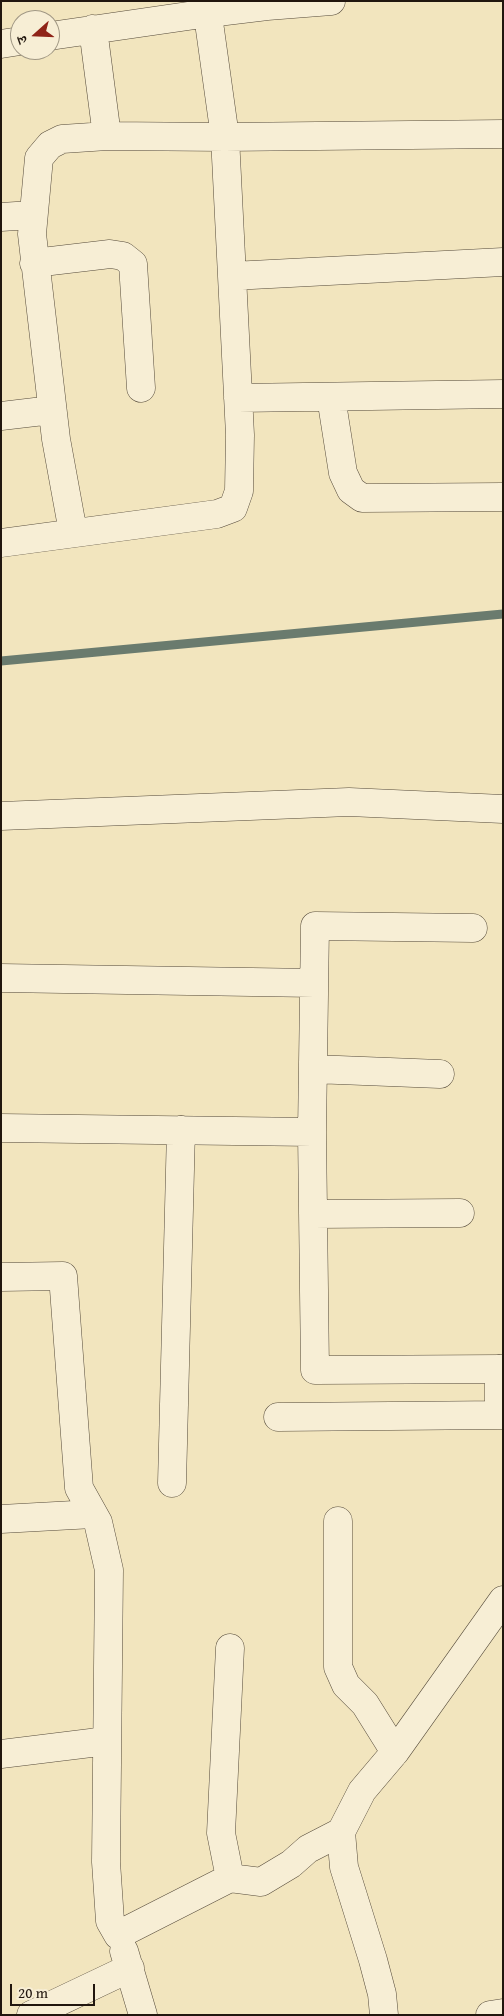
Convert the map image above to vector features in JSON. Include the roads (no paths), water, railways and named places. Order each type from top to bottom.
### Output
[{"type":"street","points":[[60,34],[207,7],[267,6],[331,1]]},
{"type":"street","points":[[1,543],[217,514],[233,508],[239,491],[238,398],[225,137],[207,7]]},
{"type":"street","points":[[93,29],[108,136]]},
{"type":"street","points":[[73,532],[52,410],[34,263],[32,215],[40,158],[50,145],[62,139],[108,136],[225,137],[503,134]]},
{"type":"street","points":[[1,217],[32,215]]},
{"type":"street","points":[[34,263],[110,254],[123,256],[133,264],[141,388]]},
{"type":"street","points":[[232,276],[503,262]]},
{"type":"street","points":[[238,398],[503,394]]},
{"type":"street","points":[[331,397],[343,473],[351,490],[362,498],[503,497]]},
{"type":"street","points":[[1,416],[52,410]]},
{"type":"street","points":[[1,816],[349,802],[503,809]]},
{"type":"street","points":[[278,1417],[501,1415],[501,1369],[315,1370],[312,1132],[315,926],[473,928]]},
{"type":"street","points":[[1,978],[314,983]]},
{"type":"street","points":[[313,1069],[440,1074]]},
{"type":"street","points":[[1,1128],[312,1132]]},
{"type":"street","points":[[172,1483],[181,1130]]},
{"type":"street","points":[[313,1214],[460,1213]]},
{"type":"street","points":[[1,1277],[63,1276],[79,1488],[98,1522],[109,1570],[106,1862],[110,1921],[118,1935],[130,1968],[144,2015]]},
{"type":"street","points":[[1,1519],[93,1514]]},
{"type":"street","points":[[338,1521],[338,1667],[346,1685],[365,1704],[395,1752]]},
{"type":"street","points":[[384,2015],[382,1994],[374,1960],[344,1867],[341,1832],[362,1791],[395,1752],[500,1605]]},
{"type":"street","points":[[500,1605],[503,1636]]},
{"type":"street","points":[[230,1648],[221,1834],[230,1878]]},
{"type":"street","points":[[1,1754],[107,1741]]},
{"type":"street","points":[[118,1935],[230,1878],[261,1882],[291,1864],[308,1849],[341,1832]]},
{"type":"street","points":[[31,2015],[130,1968]]},
{"type":"street","points":[[490,2015],[503,2013]]},
{"type":"waterway","points":[[1,661],[503,614]]}]
